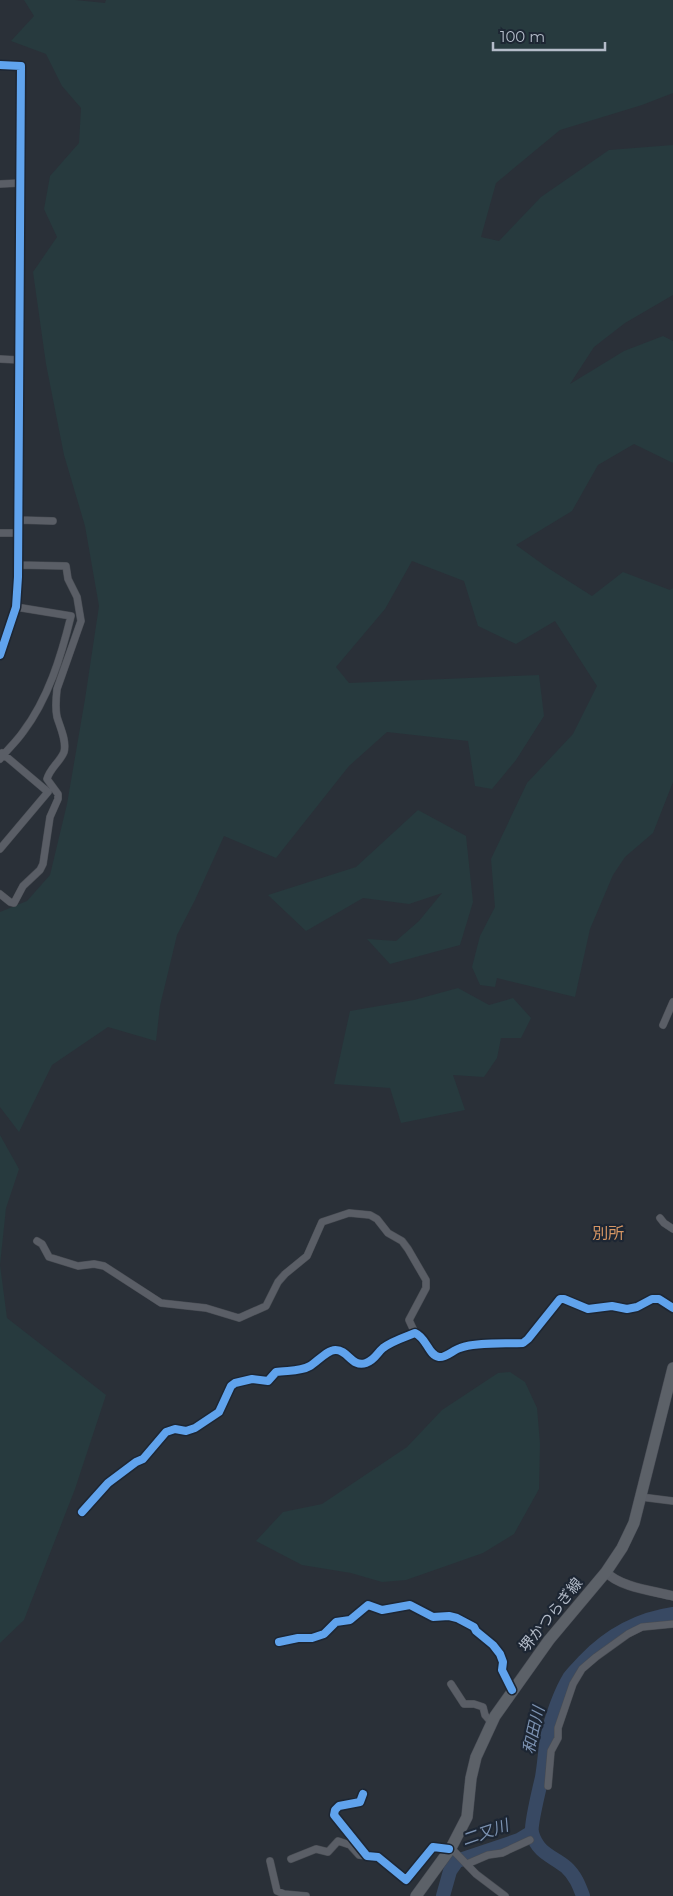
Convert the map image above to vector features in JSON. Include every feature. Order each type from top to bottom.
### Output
[{"type":"main road","name":"堺かつらぎ線","points":[[416,1896],[450,1849],[467,1817],[471,1778],[476,1757],[492,1723],[512,1690],[549,1640],[606,1572],[622,1548],[634,1523],[673,1368]]},
{"type":"street","points":[[0,65],[20,66],[18,565],[16,607],[0,655]]},
{"type":"street","points":[[0,184],[20,183]]},
{"type":"street","points":[[0,360],[19,360]]},
{"type":"street","points":[[19,520],[53,521]]},
{"type":"street","points":[[0,533],[19,533]]},
{"type":"street","points":[[0,894],[14,903],[23,886],[40,870],[43,864],[50,816],[58,799],[58,794],[47,779],[49,773],[64,752],[64,742],[57,716],[57,689],[81,620],[77,596],[68,579],[66,566],[18,565]]},
{"type":"street","points":[[0,849],[48,792],[1,755],[23,732],[42,700],[57,666],[71,616],[16,607]]},
{"type":"street","points":[[663,1025],[673,1002]]},
{"type":"street","points":[[37,1241],[42,1244],[49,1257],[78,1266],[94,1264],[104,1266],[124,1277],[161,1303],[206,1308],[238,1318],[266,1306],[278,1282],[307,1256],[322,1222],[349,1213],[370,1215],[377,1219],[388,1233],[402,1241],[426,1280],[426,1288],[410,1320],[415,1333],[420,1335],[431,1353],[437,1357],[442,1357],[460,1348],[472,1345],[523,1343],[528,1340],[560,1300],[564,1299],[588,1309],[612,1306],[627,1309],[637,1308],[652,1299],[659,1299],[673,1308]]},
{"type":"street","points":[[660,1218],[673,1229]]},
{"type":"street","points":[[82,1512],[108,1483],[143,1459],[166,1432],[175,1429],[186,1431],[219,1412],[230,1386],[235,1383],[252,1379],[268,1381],[276,1372],[309,1367],[333,1350],[338,1350],[354,1362],[361,1364],[376,1357],[381,1349],[415,1333]]},
{"type":"street","points":[[640,1496],[673,1501]]},
{"type":"street","points":[[606,1572],[612,1578],[626,1584],[673,1596]]},
{"type":"street","points":[[279,1642],[298,1638],[312,1638],[324,1634],[336,1622],[350,1620],[368,1605],[382,1610],[410,1605],[432,1617],[449,1616],[474,1627],[500,1654],[504,1662],[502,1670],[512,1690]]},
{"type":"street","points":[[548,1786],[551,1751],[558,1738],[558,1728],[573,1684],[582,1669],[628,1634],[642,1627],[673,1624]]},
{"type":"street","points":[[451,1684],[464,1704],[483,1706],[485,1715],[492,1723]]},
{"type":"street","points":[[363,1794],[360,1802],[339,1806],[335,1810],[334,1815],[366,1856]]},
{"type":"street","points":[[467,1864],[488,1855],[502,1853],[530,1840]]},
{"type":"street","points":[[291,1859],[316,1849],[328,1852],[338,1841],[350,1845],[359,1855],[378,1857],[406,1880],[433,1847],[450,1849],[502,1895]]},
{"type":"street","points":[[270,1861],[277,1891],[284,1894],[306,1896]]},
{"type":"green space","points":[[24,0],[75,0],[105,3],[106,0],[673,0],[673,93],[642,105],[560,130],[496,183],[481,237],[499,241],[541,197],[609,150],[673,145],[673,295],[625,323],[594,347],[570,384],[624,351],[663,336],[673,341],[673,463],[634,444],[598,465],[572,511],[516,545],[592,596],[623,572],[670,590],[673,588],[673,782],[653,833],[625,857],[613,875],[590,929],[575,997],[497,978],[495,987],[480,985],[472,967],[480,936],[495,907],[491,859],[527,783],[573,734],[597,686],[555,621],[516,644],[478,626],[464,581],[412,561],[385,609],[336,667],[349,683],[539,675],[544,716],[516,760],[492,789],[475,786],[468,741],[387,732],[349,766],[276,858],[224,836],[177,935],[160,1006],[156,1041],[108,1027],[52,1065],[19,1132],[0,1107],[0,912],[27,901],[50,875],[67,804],[99,606],[85,526],[64,455],[46,364],[33,272],[57,237],[44,209],[50,176],[79,143],[81,108],[62,86],[46,54],[11,41],[34,16]]},
{"type":"green space","points":[[418,810],[466,836],[473,902],[460,945],[390,964],[367,939],[396,941],[419,921],[442,893],[409,904],[363,898],[306,931],[268,895],[356,867]]},
{"type":"green space","points":[[458,988],[489,1005],[513,998],[531,1018],[521,1038],[501,1038],[497,1058],[484,1077],[453,1075],[465,1110],[401,1123],[390,1088],[334,1084],[350,1011],[414,1000]]},
{"type":"green space","points":[[0,1135],[19,1169],[6,1208],[0,1265]]},
{"type":"green space","points":[[0,1265],[7,1318],[106,1395],[75,1489],[24,1620],[0,1643]]},
{"type":"green space","points":[[510,1372],[525,1382],[537,1408],[540,1444],[539,1489],[514,1534],[483,1553],[406,1580],[382,1582],[351,1573],[302,1565],[256,1541],[283,1512],[322,1504],[407,1447],[442,1410],[498,1373]]},
{"type":"waterway","name":"和田川","points":[[583,1896],[572,1873],[546,1854],[538,1846],[532,1833],[532,1822],[553,1715],[569,1678],[604,1643],[636,1624],[673,1614]]},
{"type":"waterway","name":"二又川","points":[[443,1896],[450,1871],[457,1861],[519,1840],[532,1832]]},
{"type":"cycle path","points":[[0,65],[21,66],[18,577],[16,607],[0,655]]},
{"type":"cycle path","points":[[82,1512],[108,1483],[143,1459],[166,1432],[175,1429],[186,1431],[195,1428],[219,1412],[231,1386],[235,1383],[252,1379],[268,1381],[276,1372],[306,1368],[333,1350],[344,1353],[357,1363],[366,1363],[387,1346],[415,1333],[419,1335],[432,1353],[439,1357],[467,1346],[523,1343],[560,1299],[588,1309],[612,1306],[627,1309],[637,1307],[652,1299],[659,1299],[673,1308]]},
{"type":"cycle path","points":[[279,1642],[298,1638],[312,1638],[324,1634],[336,1622],[350,1620],[368,1605],[382,1610],[410,1605],[433,1617],[449,1616],[474,1627],[500,1654],[503,1662],[502,1670],[512,1690]]},
{"type":"cycle path","points":[[363,1794],[360,1802],[339,1806],[335,1810],[334,1815],[367,1856],[378,1857],[406,1880],[433,1847],[449,1849]]},
{"type":"district","name":"別所","points":[[608,1233]]}]
